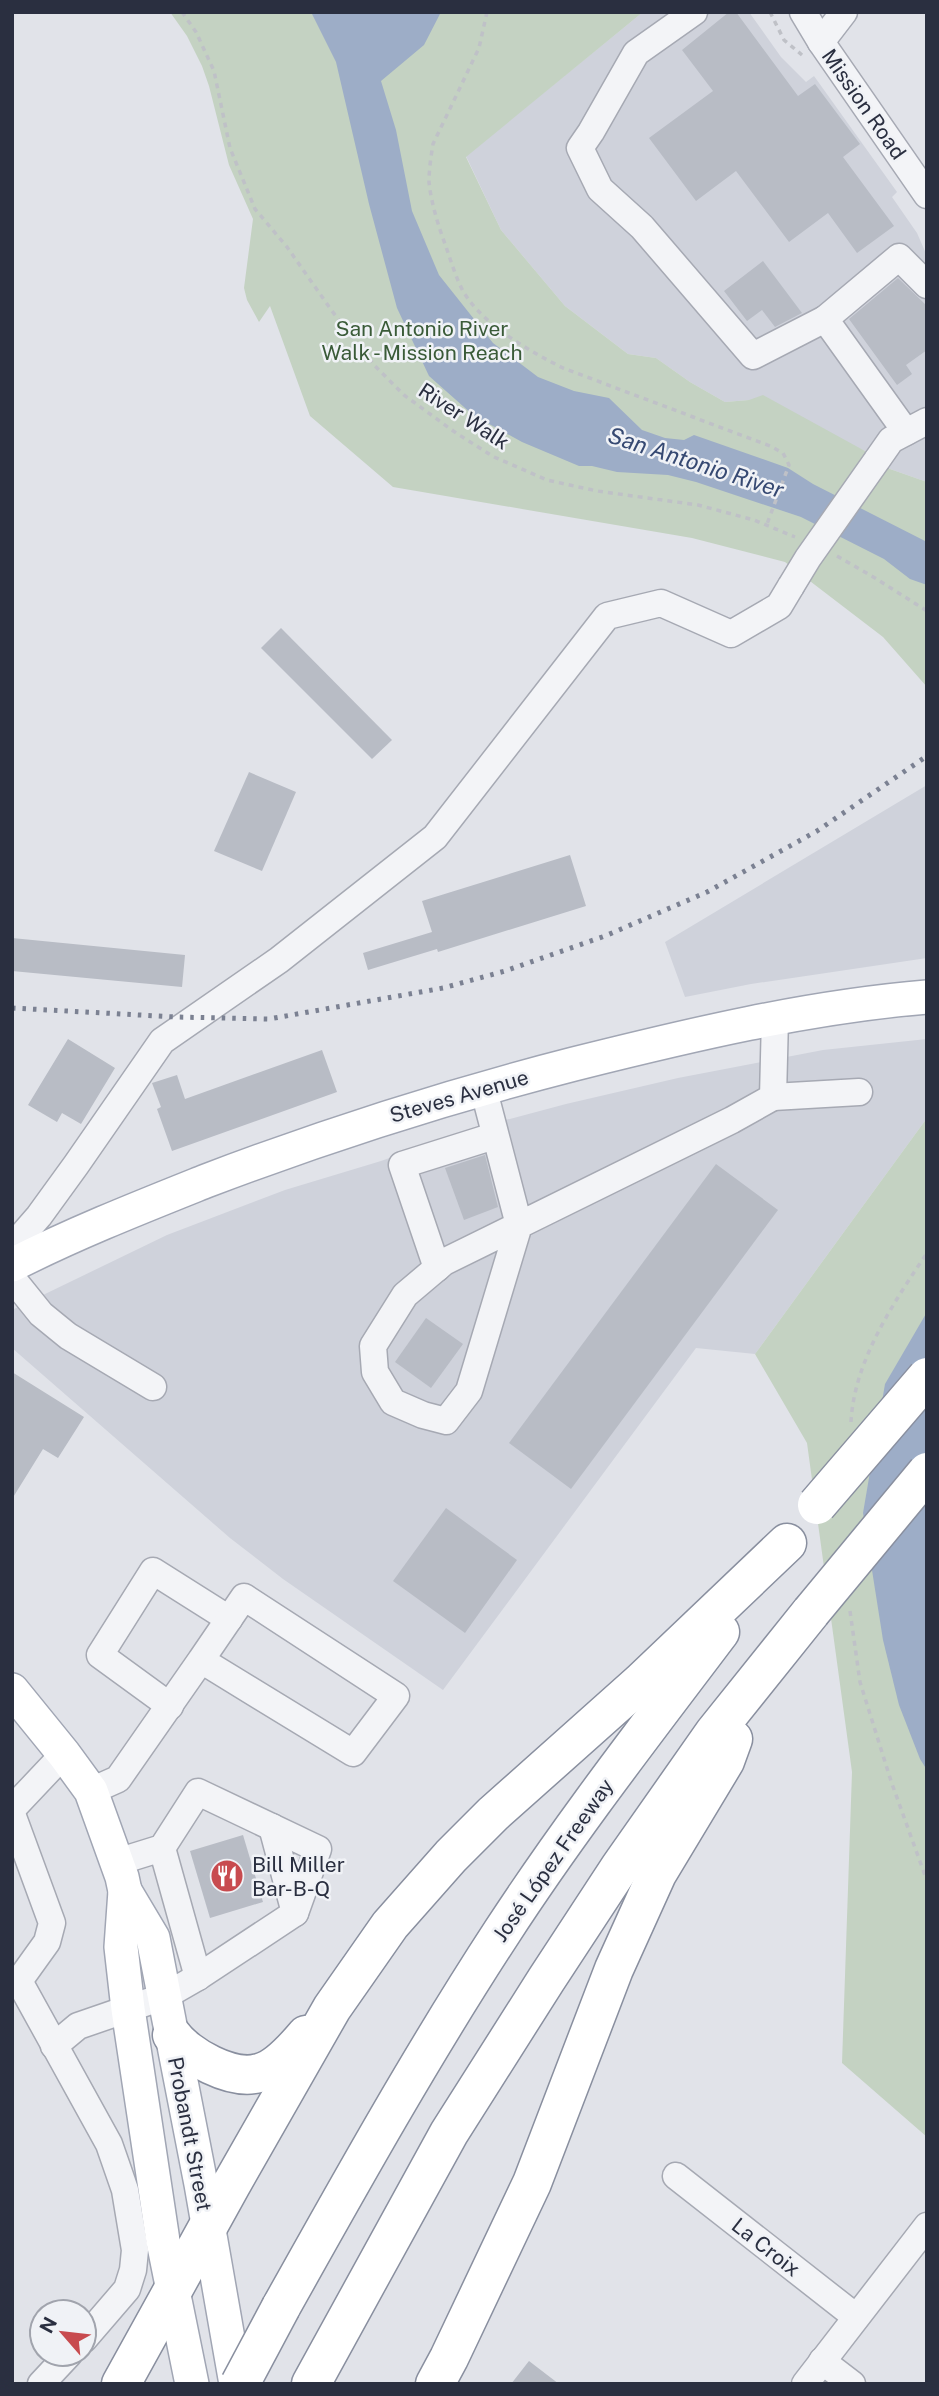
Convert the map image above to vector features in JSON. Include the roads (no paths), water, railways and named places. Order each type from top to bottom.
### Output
[{"type":"highway","name":"José López Freeway","points":[[238,2384],[422,2060],[503,1930],[618,1767],[787,1543],[927,1377]]},
{"type":"highway","points":[[311,2384],[430,2168],[494,2062],[620,1867],[715,1733],[927,1472]]},
{"type":"highway","points":[[121,2384],[332,2008],[390,1925],[451,1856],[494,1814],[640,1683],[787,1543]]},
{"type":"highway","points":[[435,2384],[532,2183],[614,1969],[657,1874],[725,1761],[755,1682]]},
{"type":"highway","points":[[172,2035],[179,2046],[213,2067],[233,2072],[259,2073],[286,2057],[332,2008]]},
{"type":"main road","name":"Steves Avenue","points":[[12,1265],[171,1195],[301,1144],[483,1087],[656,1043],[775,1018],[927,997]]},
{"type":"main road","name":"Probandt Street","points":[[12,1690],[91,1791],[121,1877],[153,1938],[238,2384]]},
{"type":"main road","name":"Probandt Street","points":[[121,1877],[121,1947],[128,2009],[172,2291],[192,2384]]},
{"type":"street","points":[[694,12],[636,54],[580,148],[600,189],[642,228],[753,356],[825,319],[899,257],[927,285]]},
{"type":"street","name":"Mission Road","points":[[803,12],[927,195]]},
{"type":"street","points":[[821,42],[844,12]]},
{"type":"street","points":[[12,1247],[54,1196],[162,1041],[279,960],[435,837],[607,616],[661,603],[731,634],[779,606],[808,558],[891,440],[917,426],[825,319]]},
{"type":"street","points":[[773,1097],[775,1018]]},
{"type":"street","points":[[483,1087],[519,1225],[469,1391],[446,1420],[423,1415],[393,1402],[374,1372],[373,1346],[405,1295],[444,1262],[519,1225],[732,1120],[773,1097],[859,1092]]},
{"type":"street","points":[[437,1268],[402,1164],[494,1136]]},
{"type":"street","points":[[12,1278],[41,1314],[68,1336],[153,1387]]},
{"type":"street","points":[[170,1706],[100,1655],[153,1571],[229,1619]]},
{"type":"street","points":[[91,1791],[118,1779],[244,1597],[396,1696],[353,1753],[201,1660]]},
{"type":"street","points":[[12,1809],[64,1754]]},
{"type":"street","points":[[54,2046],[78,2026],[165,1996],[295,1913],[318,1849],[198,1792],[162,1849],[121,1877]]},
{"type":"street","points":[[12,1814],[52,1923],[47,1942],[16,1979],[109,2144],[125,2190],[135,2250],[133,2270],[127,2289],[98,2323]]},
{"type":"street","points":[[272,1827],[295,1913]]},
{"type":"street","points":[[162,1849],[198,1977]]},
{"type":"street","name":"La Croix","points":[[676,2176],[856,2317]]},
{"type":"street","points":[[805,2384],[927,2226]]},
{"type":"street","points":[[822,2361],[852,2384]]},
{"type":"street","points":[[41,2384],[56,2368]]},
{"type":"water","name":"San Antonio River","points":[[311,12],[441,12],[424,45],[381,81],[396,130],[412,211],[439,275],[493,343],[538,377],[574,391],[609,398],[642,430],[665,438],[684,440],[694,435],[788,468],[813,484],[927,542],[927,585],[910,579],[884,559],[801,517],[668,475],[617,472],[579,466],[522,442],[473,415],[429,376],[397,308],[369,204],[336,62]]},
{"type":"water","points":[[927,1312],[927,1770],[899,1705],[883,1640],[863,1513],[885,1384]]},
{"type":"railway","points":[[12,1008],[269,1019],[443,988],[505,971],[605,936],[707,892],[817,831],[927,756]]},
{"type":"place","name":"Bill Miller Bar-B-Q","points":[[227,1876]]},
{"type":"park label","name":"San Antonio River Walk - Mission Reach","points":[[422,340]]}]
